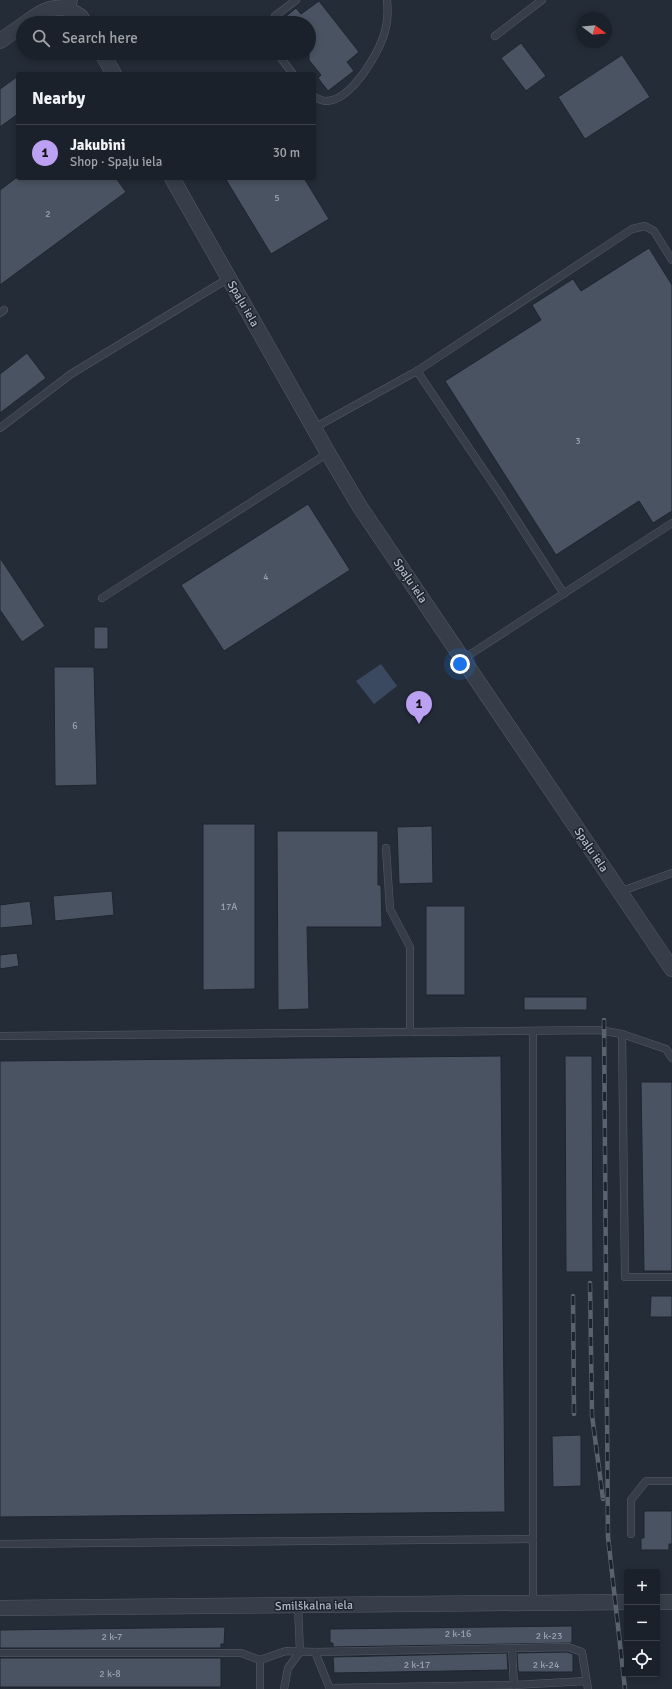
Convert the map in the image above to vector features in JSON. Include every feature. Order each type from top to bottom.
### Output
[{"type":"street","points":[[36,16],[44,10],[68,4],[80,16]]},
{"type":"street","points":[[0,41],[16,30]]},
{"type":"street","points":[[106,60],[113,72]]},
{"type":"street","name":"Spaļu iela","points":[[173,180],[328,453],[360,506],[618,892],[642,923],[672,969]]},
{"type":"street","name":"Smilškalna iela","points":[[0,1608],[624,1602]]},
{"type":"street","points":[[660,1602],[672,1602]]},
{"type":"lane","points":[[275,16],[296,0]]},
{"type":"lane","points":[[316,98],[326,101],[342,95],[359,80],[376,53],[385,31],[388,11],[387,0]]},
{"type":"lane","points":[[495,36],[542,0]]},
{"type":"lane","points":[[282,60],[291,72]]},
{"type":"lane","points":[[314,428],[417,371],[632,229],[645,226],[654,231],[672,260]]},
{"type":"lane","points":[[0,428],[71,374],[228,278]]},
{"type":"lane","points":[[417,371],[500,494],[564,594]]},
{"type":"lane","points":[[102,598],[328,453]]},
{"type":"lane","points":[[463,659],[672,523]]},
{"type":"lane","points":[[386,848],[390,909],[410,947],[410,1032]]},
{"type":"lane","points":[[618,892],[672,873]]},
{"type":"lane","points":[[0,1036],[599,1030],[622,1034],[666,1049],[672,1058]]},
{"type":"lane","points":[[533,1031],[533,1603]]},
{"type":"lane","points":[[622,1034],[625,1277],[672,1277]]},
{"type":"lane","points":[[631,1534],[631,1500],[646,1481],[672,1481]]},
{"type":"lane","points":[[0,1544],[533,1539]]},
{"type":"lane","points":[[284,1689],[288,1668],[300,1652],[298,1606]]},
{"type":"lane","points":[[0,1653],[241,1653],[260,1660],[286,1651],[315,1652],[568,1647],[582,1652],[588,1689]]},
{"type":"lane","points":[[512,1649],[514,1685]]},
{"type":"lane","points":[[315,1652],[330,1688],[514,1685],[586,1681]]},
{"type":"lane","points":[[260,1660],[260,1689]]},
{"type":"water","points":[[381,664],[397,686],[374,704],[356,681]]},
{"type":"building","points":[[319,1],[359,52],[347,62],[354,71],[328,91],[318,78],[321,75],[309,60],[316,60],[316,16],[286,16],[296,8],[301,14]]},
{"type":"building","points":[[521,43],[546,76],[526,91],[501,58]]},
{"type":"building","points":[[622,55],[650,97],[585,139],[558,97]]},
{"type":"building","points":[[16,77],[16,115],[0,127],[0,89]]},
{"type":"building","points":[[16,178],[16,180],[117,180],[126,192],[0,285],[0,190]]},
{"type":"building","points":[[226,180],[305,180],[329,219],[271,254]]},
{"type":"building","points":[[649,248],[672,285],[672,511],[653,523],[639,501],[556,555],[445,381],[541,320],[532,305],[573,279],[581,291]]},
{"type":"building","points":[[27,353],[46,378],[0,413],[0,374]]},
{"type":"building","points":[[308,504],[350,570],[224,651],[181,585]]},
{"type":"building","points":[[0,558],[45,626],[22,642],[0,610]]},
{"type":"building","points":[[94,627],[108,627],[108,649],[94,649]]},
{"type":"building","points":[[54,667],[94,667],[97,785],[55,786]]},
{"type":"building","points":[[203,824],[255,824],[255,989],[203,990]]},
{"type":"building","points":[[432,826],[433,883],[399,884],[397,827]]},
{"type":"building","points":[[277,831],[378,831],[378,885],[381,885],[382,927],[307,927],[309,1009],[278,1010]]},
{"type":"building","points":[[112,891],[114,915],[55,921],[53,896]]},
{"type":"building","points":[[30,901],[33,925],[0,928],[0,905]]},
{"type":"building","points":[[426,906],[465,906],[465,995],[426,995]]},
{"type":"building","points":[[17,953],[19,966],[0,969],[0,955]]},
{"type":"building","points":[[524,997],[587,997],[587,1010],[524,1010]]},
{"type":"building","points":[[501,1056],[505,1512],[0,1517],[0,1061]]},
{"type":"building","points":[[565,1056],[592,1056],[593,1272],[566,1272]]},
{"type":"building","points":[[641,1082],[672,1082],[672,1271],[644,1271]]},
{"type":"building","points":[[651,1296],[672,1296],[672,1317],[650,1317]]},
{"type":"building","points":[[581,1435],[581,1486],[553,1487],[552,1436]]},
{"type":"building","points":[[644,1511],[672,1511],[672,1544],[669,1544],[669,1550],[641,1550],[641,1538],[644,1538]]},
{"type":"building","points":[[572,1626],[572,1643],[333,1647],[333,1643],[330,1643],[330,1629]]},
{"type":"building","points":[[225,1627],[224,1644],[221,1644],[221,1648],[0,1648],[0,1630]]},
{"type":"building","points":[[567,1652],[573,1654],[573,1672],[519,1672],[518,1670],[517,1653]]},
{"type":"building","points":[[507,1653],[508,1670],[334,1673],[333,1657]]},
{"type":"building","points":[[0,1658],[221,1658],[221,1687],[0,1687]]},
{"type":"railway","points":[[604,1020],[608,1537],[625,1689]]},
{"type":"railway","points":[[590,1283],[592,1415],[603,1499]]},
{"type":"railway","points":[[573,1296],[574,1414]]},
{"type":"place","name":"Jakubini","points":[[419,724]]}]
